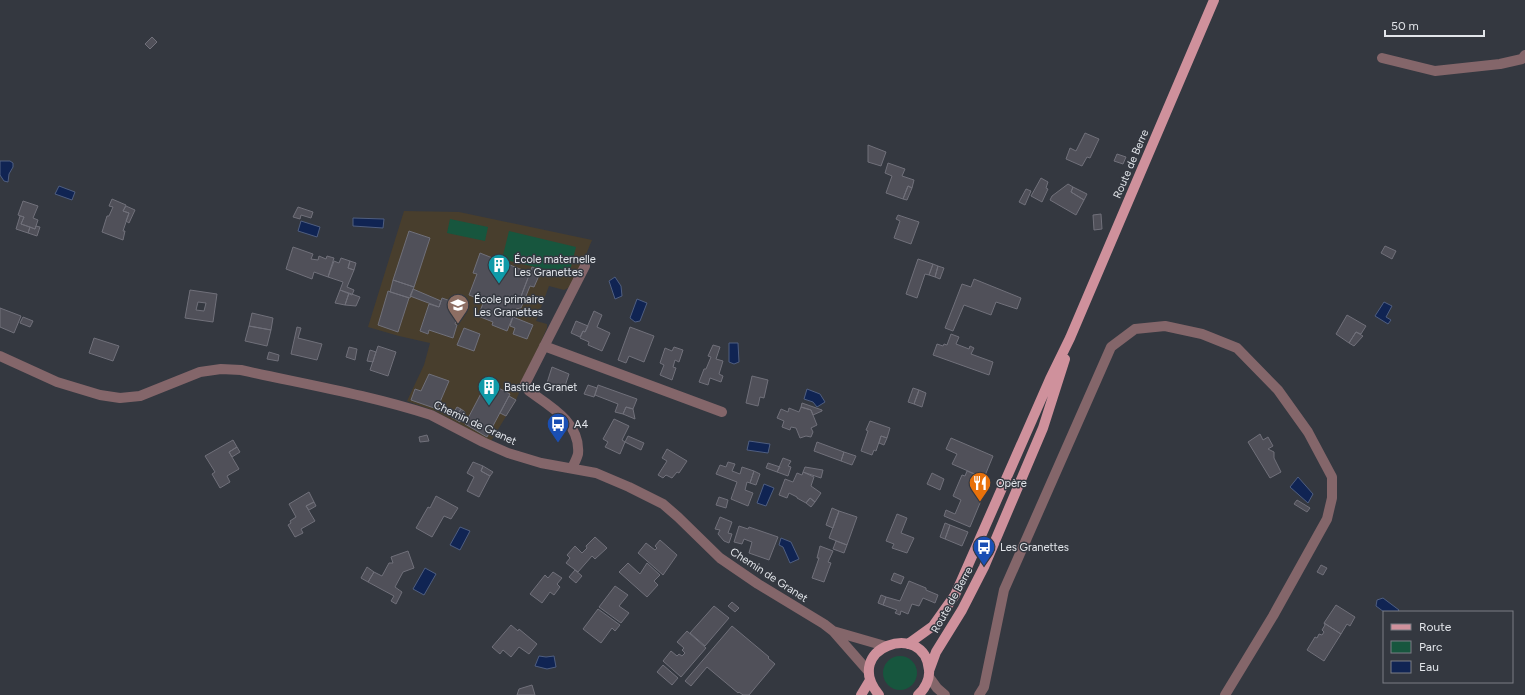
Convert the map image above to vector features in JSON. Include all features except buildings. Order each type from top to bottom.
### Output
[{"type":"main road","name":"Route de Berre","points":[[908,644],[933,626],[956,596],[1050,379],[1070,338],[1214,0]]},
{"type":"main road","name":"Route de Berre","points":[[918,695],[926,686],[936,652],[975,586],[1043,428],[1058,383],[1070,338]]},
{"type":"main road","points":[[861,695],[869,676],[874,657],[879,650],[892,643],[908,644],[914,647],[925,657],[929,674]]},
{"type":"main road","points":[[869,676],[873,688],[879,695]]},
{"type":"street","points":[[1382,58],[1435,71],[1500,64],[1522,59],[1525,55]]},
{"type":"street","points":[[572,468],[578,454],[576,437],[567,420],[529,391],[525,384],[585,266]]},
{"type":"street","points":[[979,695],[984,687],[1004,590],[1111,347],[1135,329],[1165,326],[1202,334],[1236,348],[1278,390],[1308,432],[1332,477],[1332,498],[1327,519],[1273,616],[1225,695]]},
{"type":"street","points":[[544,346],[722,412]]},
{"type":"street","name":"Chemin de Granet","points":[[0,356],[57,382],[100,395],[120,398],[140,396],[200,372],[221,369],[241,370],[377,400],[422,412],[431,415],[482,442],[508,453],[541,463],[596,473],[663,504],[720,558],[758,584],[833,631],[869,676]]},
{"type":"street","name":"Chemin de Granet","points":[[833,631],[885,646]]},
{"type":"street","points":[[929,674],[937,688],[945,695]]},
{"type":"shaded area","name":"École primaire Les Granettes","points":[[404,211],[459,212],[592,240],[575,281],[564,290],[549,286],[536,321],[547,324],[547,328],[516,400],[491,441],[435,411],[407,401],[424,365],[430,343],[368,327]]},
{"type":"green space","points":[[450,219],[488,227],[485,241],[447,233]]},
{"type":"green space","points":[[509,231],[576,247],[569,275],[502,259]]},
{"type":"green space","points":[[903,656],[910,658],[915,663],[917,673],[915,683],[910,688],[897,690],[890,688],[885,683],[883,670],[885,663],[890,658]]},
{"type":"water","points":[[0,161],[10,161],[13,163],[8,182],[4,181],[0,175]]},
{"type":"water","points":[[59,186],[75,192],[72,200],[55,194]]},
{"type":"water","points":[[353,218],[384,219],[383,228],[353,226]]},
{"type":"water","points":[[301,221],[320,227],[317,237],[298,231]]},
{"type":"water","points":[[615,277],[621,286],[622,296],[615,299],[609,281]]},
{"type":"water","points":[[637,299],[647,303],[640,321],[635,322],[630,318]]},
{"type":"water","points":[[1384,302],[1392,306],[1386,317],[1391,320],[1388,324],[1375,316]]},
{"type":"water","points":[[729,343],[738,343],[739,362],[734,364],[729,362]]},
{"type":"water","points":[[807,389],[820,394],[825,402],[817,407],[813,402],[804,399]]},
{"type":"water","points":[[749,441],[770,444],[768,453],[747,450]]},
{"type":"water","points":[[1298,477],[1313,494],[1308,503],[1290,487]]},
{"type":"water","points":[[764,484],[774,488],[766,506],[757,503]]},
{"type":"water","points":[[460,527],[470,531],[460,550],[450,545]]},
{"type":"water","points":[[781,538],[791,542],[799,559],[790,563],[783,547],[779,545]]},
{"type":"water","points":[[425,568],[436,574],[424,595],[413,589]]},
{"type":"water","points":[[1383,598],[1399,610],[1383,611],[1376,606],[1377,600]]},
{"type":"water","points":[[539,656],[554,656],[556,667],[547,669],[535,666]]},
{"type":"place","name":"École maternelle Les Granettes","points":[[499,284]]},
{"type":"place","name":"École primaire Les Granettes","points":[[458,324]]},
{"type":"place","name":"Bastide Granet","points":[[489,406]]},
{"type":"place","name":"A4","points":[[558,444]]},
{"type":"place","name":"Opère","points":[[980,502]]},
{"type":"place","name":"Les Granettes","points":[[984,566]]}]
